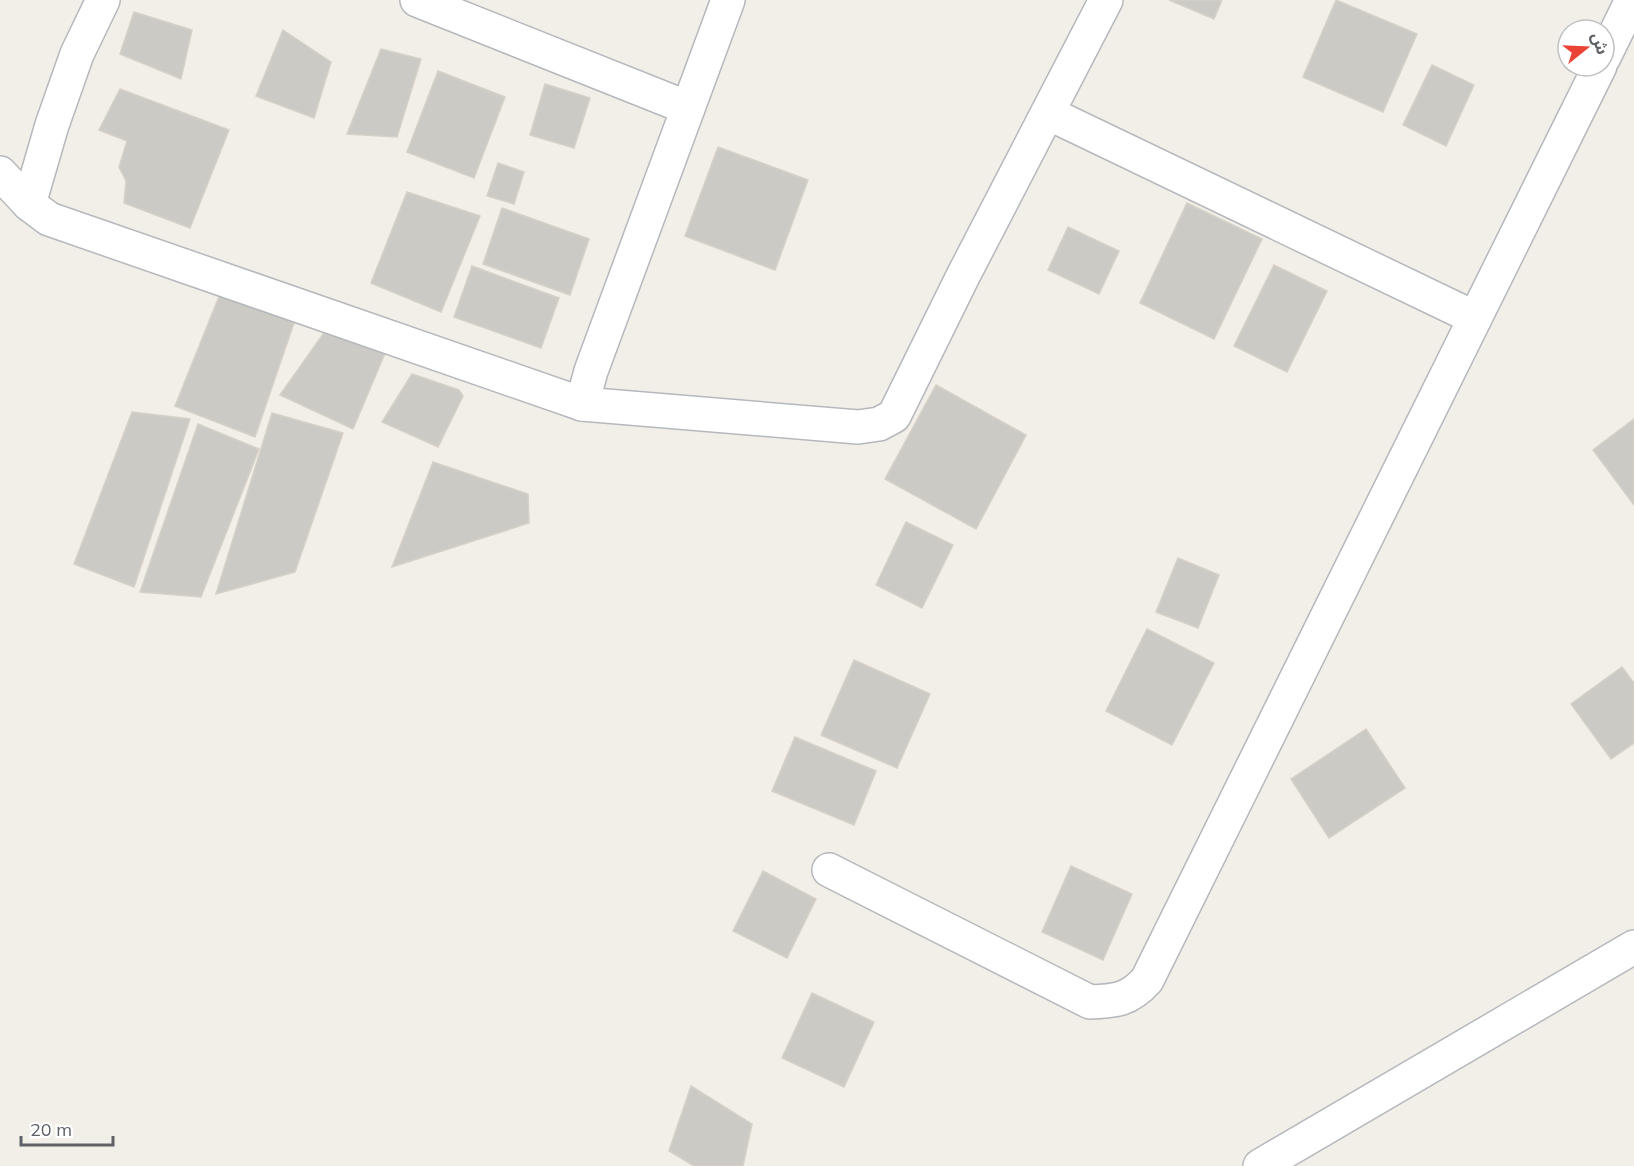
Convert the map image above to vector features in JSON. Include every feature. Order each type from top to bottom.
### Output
[{"type":"street","points":[[29,204],[52,125],[77,54],[103,0]]},
{"type":"street","points":[[417,0],[688,108]]},
{"type":"street","points":[[582,404],[595,360],[728,0]]},
{"type":"street","points":[[0,173],[29,204],[49,219],[582,404],[858,426],[879,424],[894,416],[963,276],[1106,0]]},
{"type":"street","points":[[1616,33],[1632,0]]},
{"type":"street","points":[[829,870],[1090,1002],[1114,1001],[1136,992],[1147,980],[1594,78]]},
{"type":"street","points":[[1048,113],[1475,318]]},
{"type":"street","points":[[1260,1166],[1634,947]]},
{"type":"building","points":[[1169,0],[1222,0],[1214,19]]},
{"type":"building","points":[[1336,0],[1417,34],[1383,112],[1303,77]]},
{"type":"building","points":[[134,12],[192,30],[181,79],[120,54]]},
{"type":"building","points":[[283,30],[331,62],[314,118],[256,96]]},
{"type":"building","points":[[381,49],[421,59],[397,137],[347,134]]},
{"type":"building","points":[[1432,65],[1474,85],[1446,146],[1403,125]]},
{"type":"building","points":[[438,71],[505,97],[474,178],[407,152]]},
{"type":"building","points":[[545,84],[590,98],[574,148],[530,135]]},
{"type":"building","points":[[120,89],[229,130],[190,228],[124,203],[126,181],[119,167],[127,141],[99,130]]},
{"type":"building","points":[[718,147],[808,180],[775,270],[685,236]]},
{"type":"building","points":[[498,163],[524,172],[514,204],[487,196]]},
{"type":"building","points":[[407,192],[480,216],[441,312],[371,283]]},
{"type":"building","points":[[1187,203],[1262,239],[1214,339],[1140,303]]},
{"type":"building","points":[[502,208],[589,239],[570,295],[483,264]]},
{"type":"building","points":[[1068,227],[1119,251],[1099,294],[1048,270]]},
{"type":"building","points":[[1274,265],[1327,291],[1287,372],[1234,346]]},
{"type":"building","points":[[472,266],[559,298],[541,348],[454,317]]},
{"type":"building","points":[[222,289],[294,323],[255,437],[175,406]]},
{"type":"building","points":[[326,330],[386,351],[353,429],[280,395]]},
{"type":"building","points":[[412,374],[459,390],[463,396],[438,447],[382,422]]},
{"type":"building","points":[[936,385],[1026,435],[976,529],[885,479]]},
{"type":"building","points":[[132,412],[190,419],[134,587],[74,564]]},
{"type":"building","points":[[272,413],[343,433],[295,572],[216,594]]},
{"type":"building","points":[[1634,419],[1634,505],[1593,450]]},
{"type":"building","points":[[198,424],[259,449],[201,597],[140,592]]},
{"type":"building","points":[[433,462],[528,494],[529,523],[392,567]]},
{"type":"building","points":[[906,522],[953,545],[922,608],[876,585]]},
{"type":"building","points":[[1178,558],[1219,575],[1198,628],[1156,612]]},
{"type":"building","points":[[1147,629],[1214,663],[1172,745],[1106,711]]},
{"type":"building","points":[[854,660],[930,694],[897,768],[821,735]]},
{"type":"building","points":[[1622,667],[1634,683],[1634,743],[1611,759],[1571,704]]},
{"type":"building","points":[[1366,729],[1405,788],[1329,838],[1291,779]]},
{"type":"building","points":[[795,737],[876,771],[854,825],[772,791]]},
{"type":"building","points":[[1071,866],[1132,894],[1103,960],[1042,932]]},
{"type":"building","points":[[763,871],[816,899],[787,958],[733,931]]},
{"type":"building","points":[[812,993],[874,1022],[844,1087],[782,1058]]},
{"type":"building","points":[[691,1086],[752,1124],[743,1166],[694,1166],[669,1151]]}]
